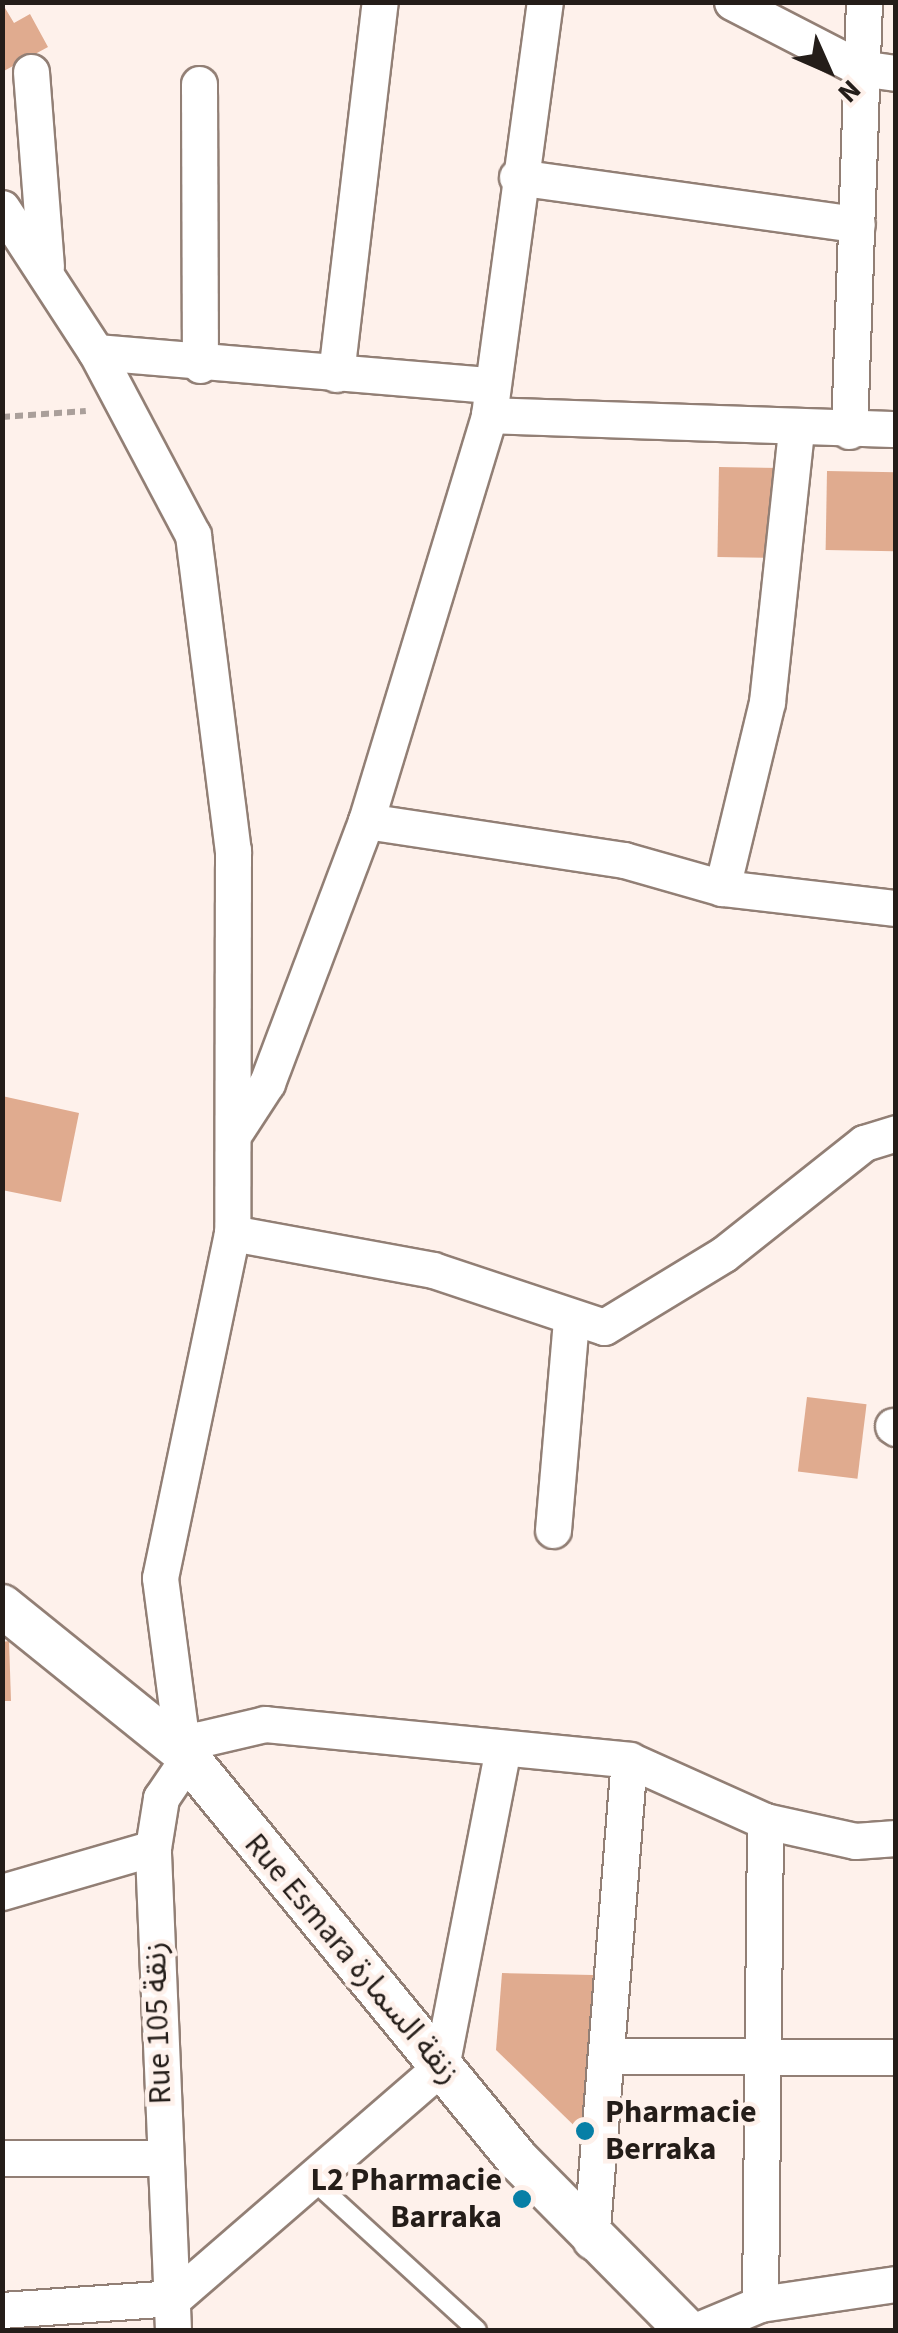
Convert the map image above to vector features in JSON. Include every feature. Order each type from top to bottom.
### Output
[{"type":"street","points":[[336,374],[380,2]]},
{"type":"street","points":[[237,1129],[267,1083],[366,822],[490,400],[544,2]]},
{"type":"street","points":[[732,2],[860,68],[896,74]]},
{"type":"street","points":[[849,431],[864,2]]},
{"type":"street","points":[[31,72],[50,287]]},
{"type":"street","points":[[199,84],[200,365]]},
{"type":"street","points":[[518,178],[858,224]]},
{"type":"street","points":[[2,208],[96,352],[122,409],[194,535],[232,850],[237,1129],[232,1234],[160,1578],[183,1752],[226,1727],[265,1724],[629,1760],[765,1822],[855,1840],[896,1838]]},
{"type":"street","points":[[96,352],[200,365],[336,374],[490,400],[796,429],[896,429]]},
{"type":"street","points":[[722,888],[767,702],[796,429]]},
{"type":"street","points":[[366,822],[624,860],[722,888],[896,908]]},
{"type":"street","points":[[232,1234],[433,1270],[570,1320],[604,1327],[628,1318],[864,1143],[896,1133]]},
{"type":"street","points":[[553,1530],[570,1320]]},
{"type":"street","name":"Rue Esmara زنقة السمارة","points":[[2,1606],[183,1752],[441,2067],[591,2241],[686,2330]]},
{"type":"street","points":[[2,2310],[174,2314],[441,2067],[502,1748]]},
{"type":"street","name":"Rue 105 زنقة","points":[[174,2314],[163,2158],[153,1848],[183,1752]]},
{"type":"street","points":[[591,2241],[629,1760]]},
{"type":"street","points":[[760,2304],[766,2058],[765,1822]]},
{"type":"street","points":[[2,1892],[153,1848]]},
{"type":"street","points":[[606,2056],[896,2057]]},
{"type":"street","points":[[2,2158],[163,2158]]},
{"type":"street","points":[[698,2330],[760,2304],[896,2284]]},
{"type":"lane","points":[[316,2183],[476,2330]]},
{"type":"path","points":[[2,417],[122,409]]},
{"type":"building","points":[[2,3],[14,23],[30,14],[48,47],[2,72]]},
{"type":"building","points":[[719,467],[782,468],[780,558],[717,557]]},
{"type":"building","points":[[827,471],[896,472],[895,551],[826,550]]},
{"type":"building","points":[[2,1096],[79,1113],[61,1202],[2,1190]]},
{"type":"building","points":[[807,1397],[867,1404],[857,1479],[798,1471]]},
{"type":"building","points":[[9,1641],[11,1701],[2,1701],[2,1642]]},
{"type":"building","points":[[502,1973],[593,1975],[590,2141],[496,2050]]},
{"type":"place","name":"Pharmacie Berraka","points":[[585,2131]]},
{"type":"place","name":"L2 Pharmacie Barraka","points":[[522,2199]]}]
